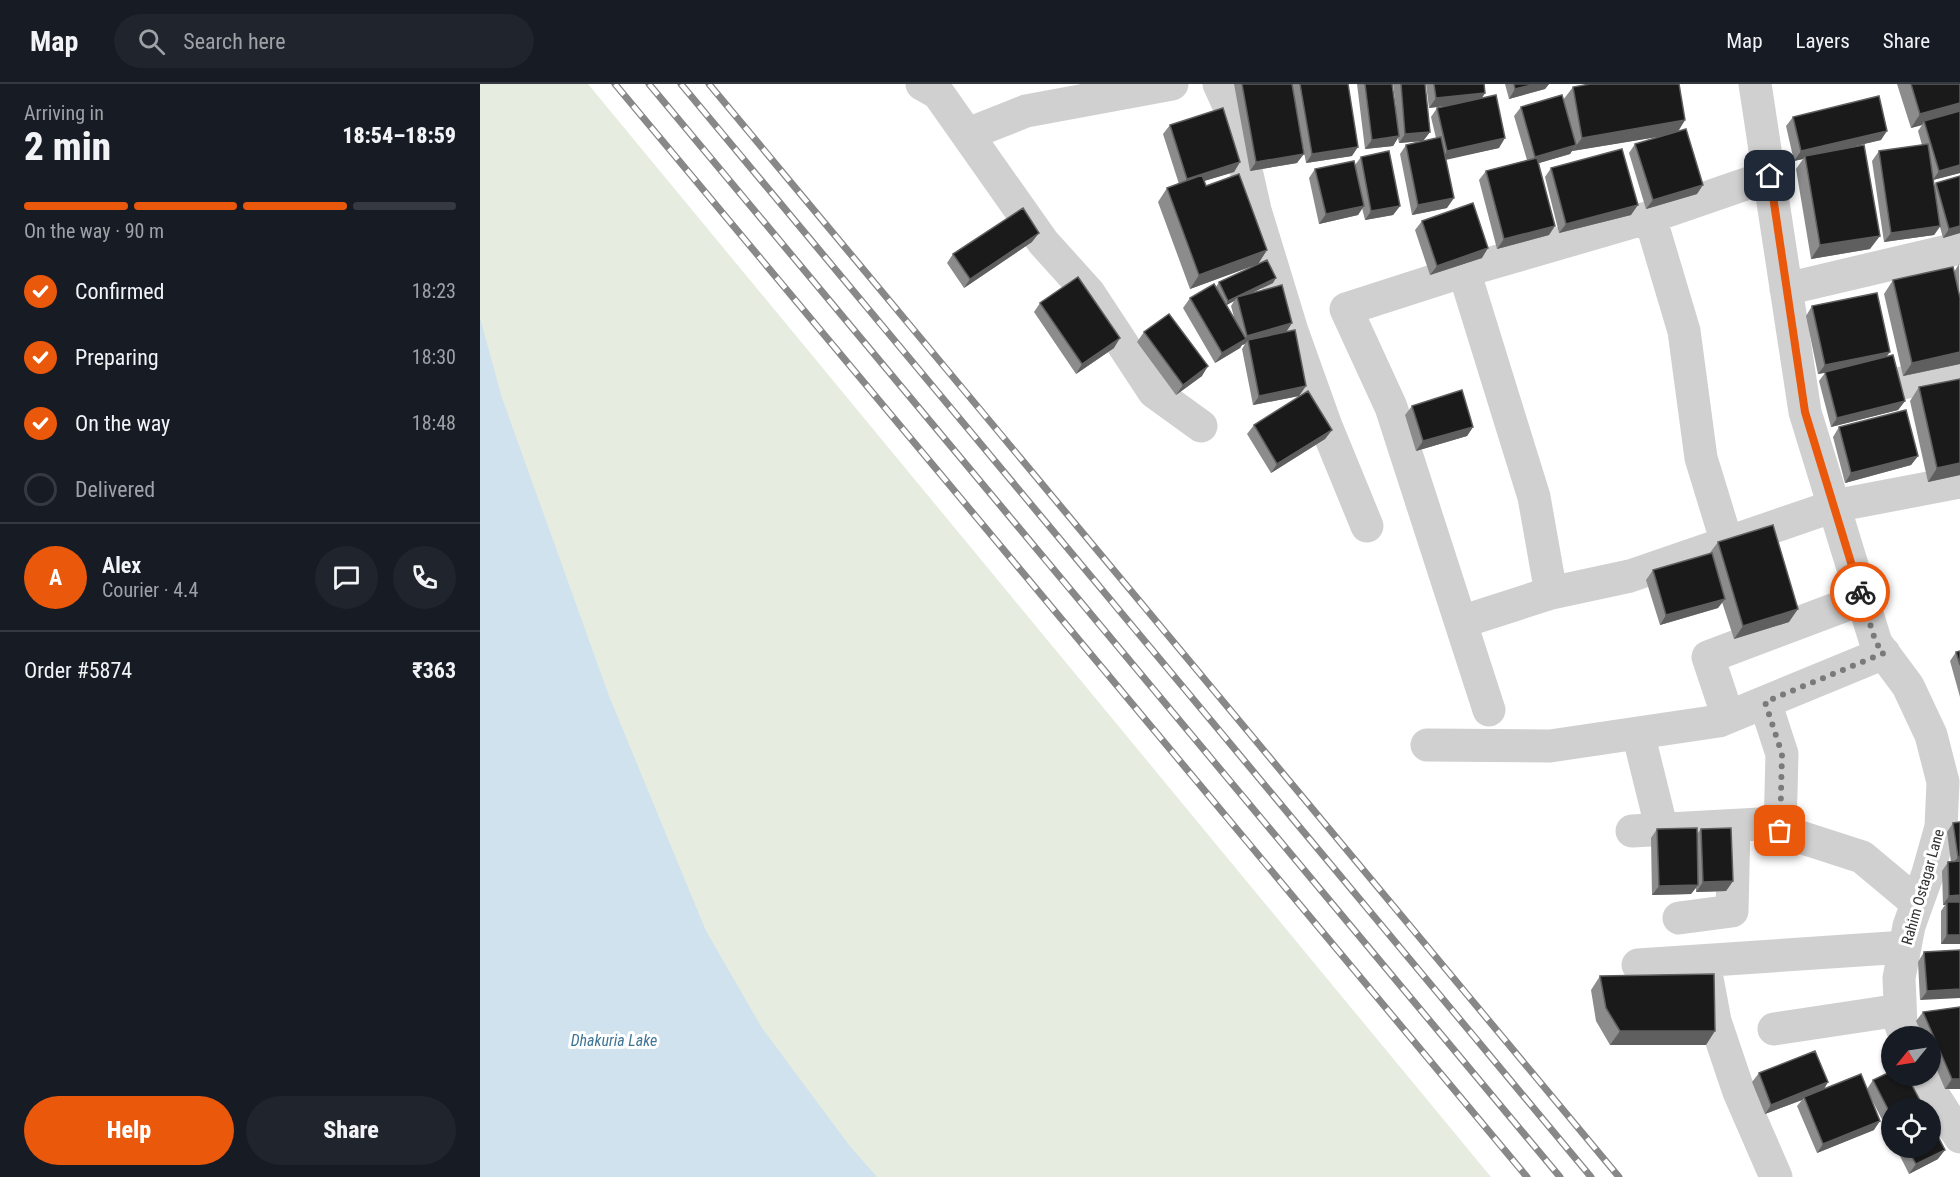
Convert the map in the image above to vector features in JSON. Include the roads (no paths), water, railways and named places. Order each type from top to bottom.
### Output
[{"type":"street","points":[[922,84],[938,93],[1043,242],[1089,293],[1154,392],[1201,426]]},
{"type":"street","points":[[968,134],[1026,111],[1172,84]]},
{"type":"street","points":[[1219,84],[1234,117],[1255,210],[1292,331],[1326,426],[1367,526]]},
{"type":"street","name":"Rahim Ostagar Lane","points":[[1755,84],[1805,412],[1876,643],[1908,686],[1931,735],[1942,782],[1941,827],[1909,926],[1899,978],[1903,1023]]},
{"type":"street","points":[[1489,710],[1392,407],[1346,309],[1464,271],[1650,217],[1770,176]]},
{"type":"street","points":[[1650,217],[1684,331],[1701,458],[1727,543]]},
{"type":"street","points":[[1786,289],[1960,248]]},
{"type":"street","points":[[1464,271],[1534,496],[1551,594]]},
{"type":"street","points":[[1897,384],[1960,372]]},
{"type":"street","points":[[1461,622],[1551,594],[1630,576],[1834,506],[1960,482]]},
{"type":"street","points":[[1728,717],[1708,657],[1862,599]]},
{"type":"street","points":[[1427,745],[1550,746],[1719,721],[1884,653]]},
{"type":"street","points":[[1765,702],[1782,754],[1780,831]]},
{"type":"street","points":[[1638,733],[1647,831],[1760,824],[1862,857],[1917,903]]},
{"type":"street","points":[[1679,918],[1732,911],[1734,826]]},
{"type":"street","points":[[1638,965],[1905,946]]},
{"type":"street","points":[[1703,961],[1715,1021],[1739,1092],[1776,1177]]},
{"type":"street","points":[[1774,1029],[1903,1023]]},
{"type":"street","points":[[1927,1086],[1960,1137]]},
{"type":"water","name":"Dhakuria Lake","points":[[480,318],[502,398],[609,696],[706,931],[762,1028],[849,1145],[877,1177],[480,1177]]},
{"type":"railway","points":[[615,84],[1527,1177]]},
{"type":"railway","points":[[649,84],[1560,1177]]},
{"type":"railway","points":[[681,84],[1591,1177]]},
{"type":"railway","points":[[709,84],[1619,1177]]}]
